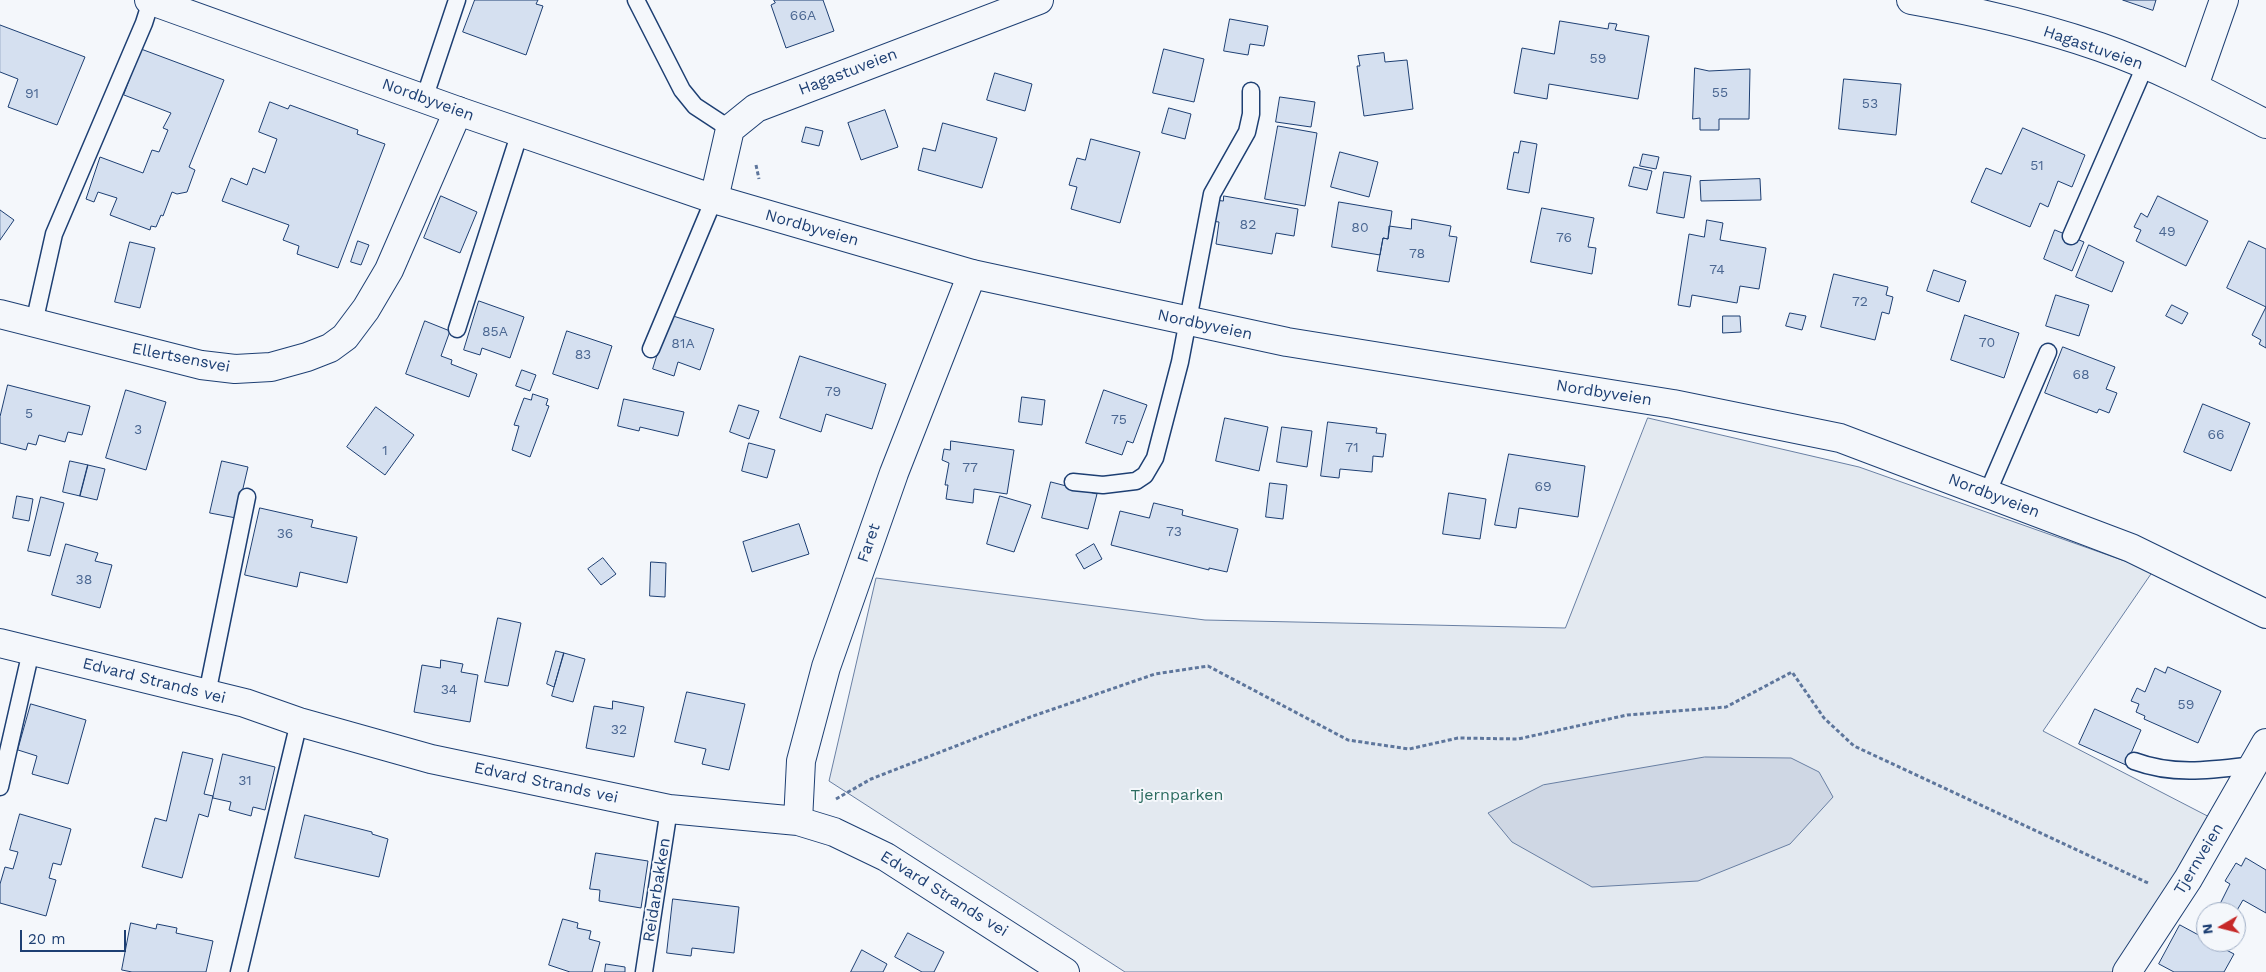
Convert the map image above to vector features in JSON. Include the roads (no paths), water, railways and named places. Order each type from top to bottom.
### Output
[{"type":"street","name":"Nordbyveien","points":[[150,0],[458,111],[714,198],[972,274],[1287,342],[1672,404],[1840,438],[2130,548],[2266,614]]},
{"type":"street","name":"Hagastuveien","points":[[730,129],[756,108],[998,7],[1039,0]]},
{"type":"street","name":"Hagastuveien","points":[[1911,0],[2073,38],[2194,86],[2266,124]]},
{"type":"street","points":[[2194,86],[2224,0]]},
{"type":"street","name":"Ellertsensvei","points":[[0,314],[201,365],[235,369],[271,367],[307,358],[330,348],[345,337],[366,309],[389,270],[458,111]]},
{"type":"street","points":[[714,198],[730,129]]},
{"type":"street","name":"Faret","points":[[798,821],[801,761],[826,667],[894,473],[972,274]]},
{"type":"street","name":"Edvard Strands vei","points":[[0,642],[245,703],[299,722],[431,759],[669,809],[798,821],[834,832],[886,857],[1065,972]]},
{"type":"street","name":"Tjernveien","points":[[2127,972],[2188,879],[2260,754]]},
{"type":"lane","points":[[34,323],[54,234],[144,23],[150,0]]},
{"type":"lane","points":[[424,99],[457,0]]},
{"type":"lane","points":[[636,0],[682,90],[695,106],[730,129]]},
{"type":"lane","points":[[2071,236],[2145,66]]},
{"type":"lane","points":[[1073,482],[1121,484],[1136,482],[1145,475],[1155,458],[1180,362],[1186,321],[1212,194],[1247,132],[1251,114],[1251,91]]},
{"type":"lane","points":[[457,329],[520,132]]},
{"type":"lane","points":[[651,349],[714,198]]},
{"type":"lane","points":[[1987,494],[2048,352]]},
{"type":"lane","points":[[207,694],[248,497]]},
{"type":"lane","points":[[0,787],[31,651]]},
{"type":"lane","points":[[239,972],[299,722]]},
{"type":"lane","points":[[2134,761],[2176,772],[2195,772],[2260,754]]},
{"type":"lane","name":"Reidarbakken","points":[[644,972],[669,809]]},
{"type":"park label","name":"Tjernparken","points":[[1177,795]]}]
